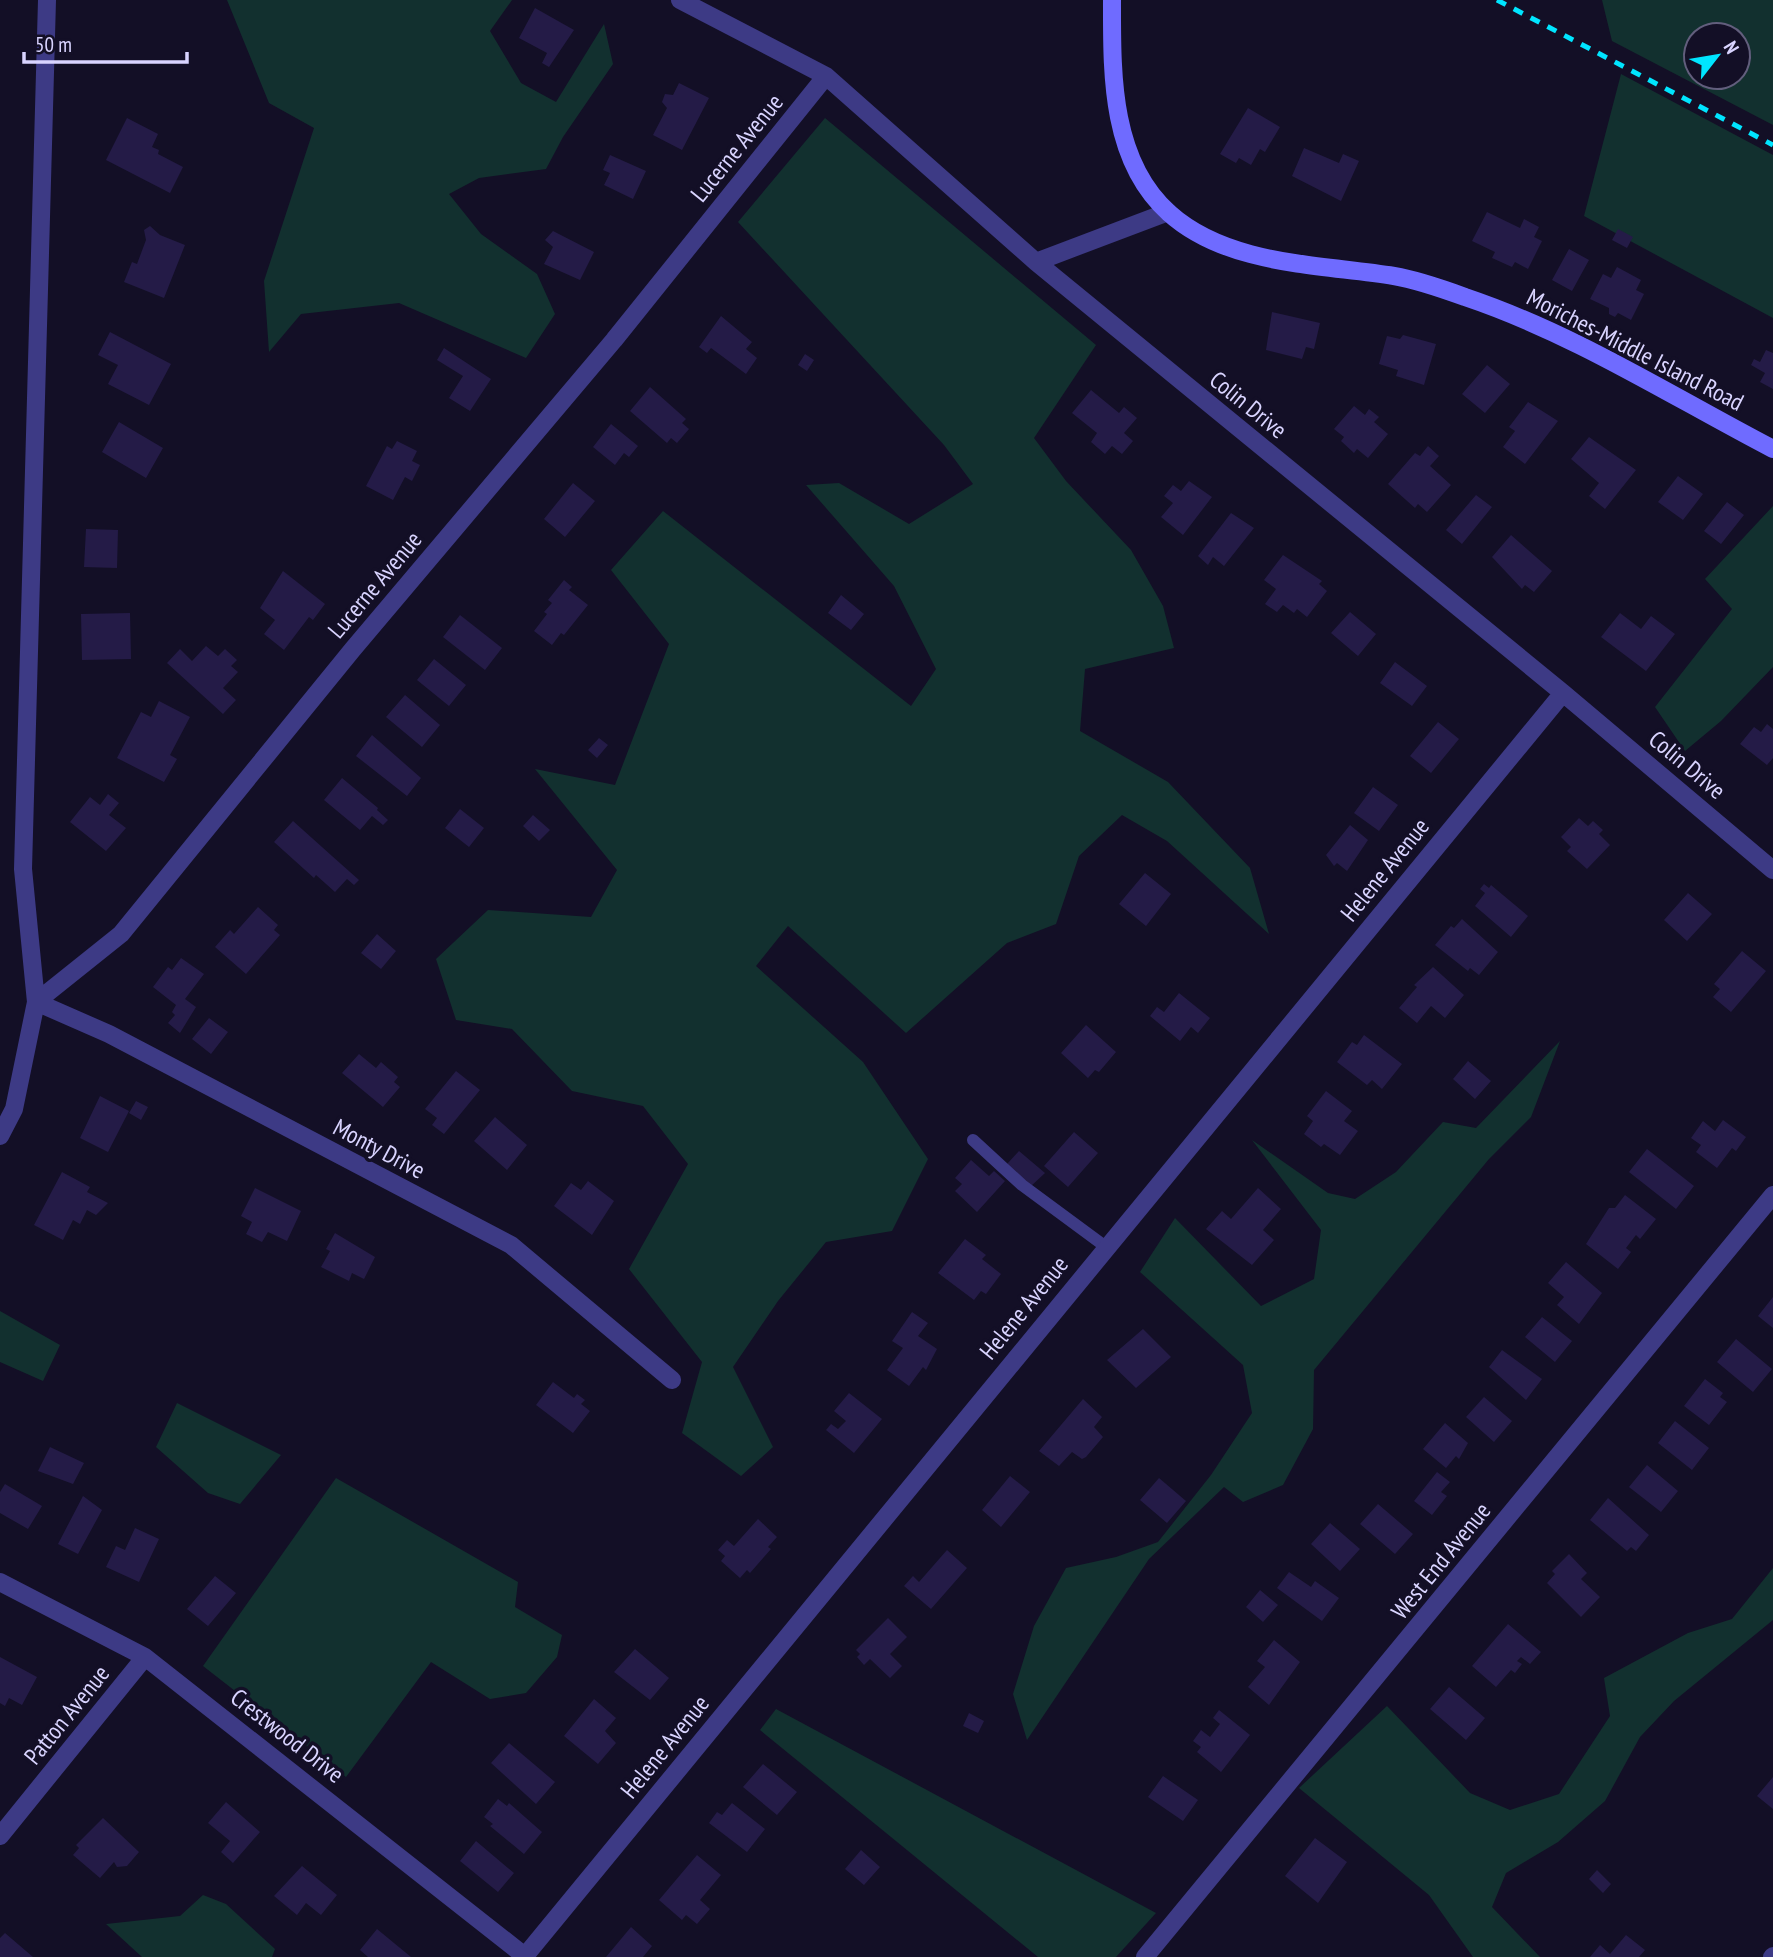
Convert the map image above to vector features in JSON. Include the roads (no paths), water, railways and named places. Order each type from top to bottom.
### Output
[{"type":"main road","name":"Moriches-Middle Island Road","points":[[1112,0],[1113,64],[1123,133],[1138,174],[1168,212],[1194,232],[1240,251],[1398,277],[1464,296],[1545,326],[1773,449]]},
{"type":"street","points":[[0,1136],[14,1109],[36,1002],[23,869],[47,0]]},
{"type":"street","name":"Colin Drive","points":[[680,0],[826,76],[1036,262],[1563,693],[1773,870]]},
{"type":"street","name":"Lucerne Avenue","points":[[36,1002],[121,934],[353,649],[614,340],[826,76]]},
{"type":"street","points":[[1036,262],[1168,212]]},
{"type":"street","name":"Helene Avenue","points":[[525,1956],[1563,693]]},
{"type":"street","name":"Monty Drive","points":[[36,1002],[109,1034],[510,1245],[672,1380]]},
{"type":"street","name":"West End Avenue","points":[[1145,1957],[1773,1195]]},
{"type":"street","name":"Crestwood Drive","points":[[0,1582],[145,1657],[525,1956]]},
{"type":"street","name":"Patton Avenue","points":[[0,1836],[145,1657]]},
{"type":"lane","points":[[973,1140],[1022,1185],[1106,1247]]},
{"type":"railway","points":[[1497,0],[1773,145]]}]
